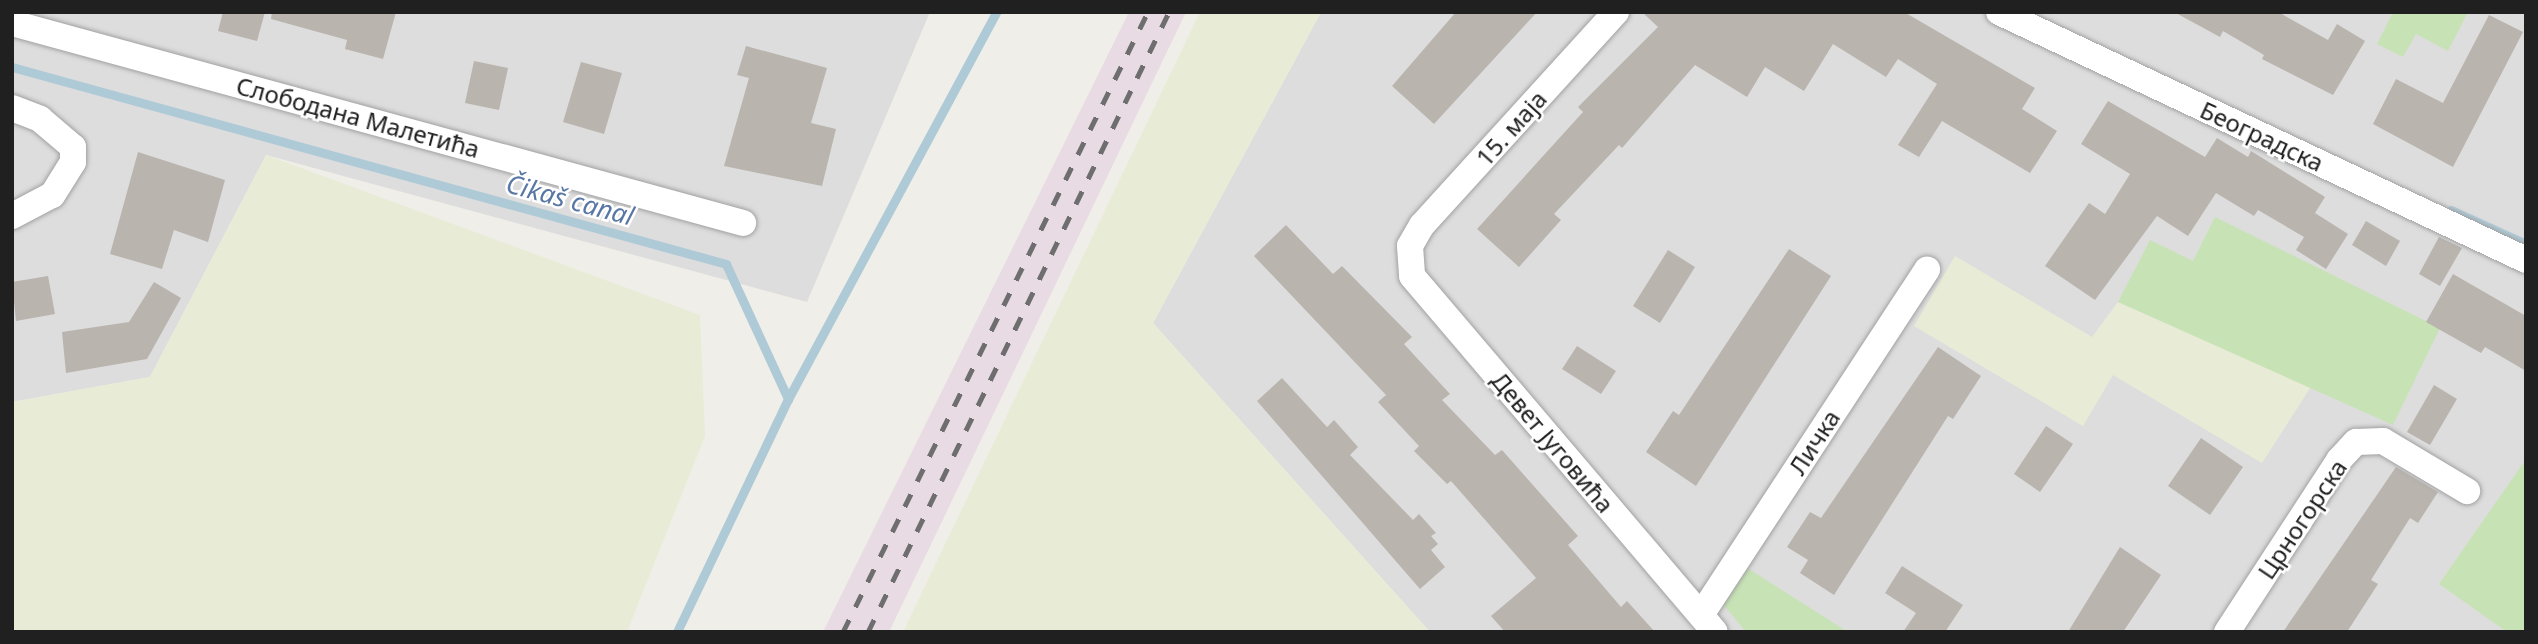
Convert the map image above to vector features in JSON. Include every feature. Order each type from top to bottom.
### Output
[{"type":"street","name":"15. маја","points":[[1409,246],[1422,225],[1616,12]]},
{"type":"street","name":"Београдска","points":[[1999,12],[2526,260]]},
{"type":"street","name":"Слободана Малетића","points":[[12,23],[743,223]]},
{"type":"street","points":[[12,108],[40,119],[74,147],[73,162],[52,195],[12,216]]},
{"type":"street","name":"Девет Југовића","points":[[1409,246],[1412,276],[1708,623]]},
{"type":"street","name":"Личка","points":[[1708,623],[1927,269]]},
{"type":"street","name":"Црногорска","points":[[2227,632],[2339,460],[2356,442],[2383,441],[2467,491]]},
{"type":"shaded area","points":[[12,12],[930,12],[807,302],[266,155],[150,377],[12,402]]},
{"type":"shaded area","points":[[1129,12],[1186,12],[889,632],[823,632]]},
{"type":"shaded area","points":[[1321,12],[2526,12],[2526,632],[1430,632],[1153,323]]},
{"type":"green space","points":[[1200,12],[1321,12],[1153,323],[1430,632],[903,632]]},
{"type":"green space","points":[[2393,12],[2468,12],[2448,51],[2416,34],[2403,57],[2377,44]]},
{"type":"green space","points":[[266,155],[700,315],[705,436],[627,632],[12,632],[12,402],[150,377]]},
{"type":"green space","points":[[2215,217],[2440,328],[2393,425],[2118,302],[2150,240],[2193,261]]},
{"type":"green space","points":[[1955,256],[2092,337],[2118,302],[2312,385],[2262,463],[2113,375],[2083,426],[1914,326]]},
{"type":"green space","points":[[2526,459],[2526,632],[2507,632],[2439,584]]},
{"type":"green space","points":[[1744,566],[1848,632],[1746,632],[1722,603]]},
{"type":"building","points":[[223,12],[265,12],[257,41],[218,31]]},
{"type":"building","points":[[272,12],[396,12],[383,59],[345,49],[347,40],[271,19]]},
{"type":"building","points":[[1456,12],[1537,12],[1434,124],[1392,86]]},
{"type":"building","points":[[1642,12],[1904,12],[2035,88],[2022,109],[2057,131],[2030,173],[1942,121],[1919,157],[1898,145],[1937,84],[1898,59],[1886,77],[1833,44],[1804,91],[1765,67],[1747,97],[1695,65],[1622,148],[1619,145],[1554,214],[1561,220],[1519,267],[1477,229],[1583,112],[1578,107],[1658,27]]},
{"type":"building","points":[[2174,12],[2278,12],[2328,40],[2337,24],[2365,41],[2333,95],[2262,59],[2264,55],[2223,31],[2220,37]]},
{"type":"building","points":[[2489,15],[2523,32],[2453,167],[2373,124],[2396,79],[2443,103]]},
{"type":"building","points":[[746,46],[827,68],[811,123],[836,129],[822,186],[724,166],[749,78],[737,75]]},
{"type":"building","points":[[474,61],[508,68],[499,110],[465,103]]},
{"type":"building","points":[[581,62],[622,73],[604,134],[563,122]]},
{"type":"building","points":[[2108,101],[2205,157],[2217,138],[2248,157],[2251,151],[2325,197],[2315,213],[2348,234],[2326,269],[2296,250],[2304,237],[2258,210],[2254,216],[2216,193],[2188,236],[2157,216],[2095,300],[2045,266],[2089,203],[2105,214],[2130,174],[2081,144]]},
{"type":"building","points":[[138,152],[225,180],[208,242],[174,230],[162,269],[110,254]]},
{"type":"building","points":[[2366,221],[2400,241],[2386,266],[2352,245]]},
{"type":"building","points":[[1286,225],[1333,274],[1342,266],[1412,337],[1404,344],[1450,394],[1442,400],[1495,455],[1502,450],[1578,536],[1568,545],[1621,607],[1627,601],[1655,632],[1505,632],[1491,616],[1536,578],[1451,481],[1447,484],[1414,451],[1419,446],[1378,402],[1386,395],[1254,256]]},
{"type":"building","points":[[2439,237],[2462,248],[2440,286],[2419,274]]},
{"type":"building","points":[[1789,249],[1831,276],[1696,486],[1646,452],[1673,411],[1679,415]]},
{"type":"building","points":[[1668,250],[1695,267],[1660,323],[1633,306]]},
{"type":"building","points":[[2453,274],[2526,316],[2526,371],[2485,347],[2481,353],[2426,322]]},
{"type":"building","points":[[48,276],[55,314],[16,321],[12,282]]},
{"type":"building","points":[[154,282],[181,298],[147,359],[66,373],[62,332],[129,322]]},
{"type":"building","points":[[1577,346],[1616,371],[1601,394],[1562,369]]},
{"type":"building","points":[[1938,347],[1981,376],[1953,419],[1948,416],[1834,595],[1800,573],[1808,560],[1787,547],[1810,512],[1821,518]]},
{"type":"building","points":[[1282,378],[1327,427],[1334,420],[1358,447],[1350,455],[1413,520],[1419,514],[1436,533],[1431,536],[1438,544],[1431,550],[1445,567],[1420,589],[1257,401]]},
{"type":"building","points":[[2434,385],[2457,399],[2430,445],[2407,432]]},
{"type":"building","points":[[2046,426],[2073,444],[2040,492],[2014,474]]},
{"type":"building","points":[[2201,438],[2243,467],[2210,515],[2168,486]]},
{"type":"building","points":[[2396,467],[2438,492],[2418,523],[2410,518],[2371,580],[2378,584],[2347,632],[2283,632]]},
{"type":"building","points":[[2120,547],[2161,575],[2123,632],[2068,632]]},
{"type":"building","points":[[1902,566],[1963,605],[1945,632],[1903,632],[1916,613],[1885,593]]},
{"type":"waterway","points":[[788,399],[996,12]]},
{"type":"waterway","name":"Čikaš canal","points":[[12,67],[726,264],[788,399],[677,632]]},
{"type":"waterway","points":[[2451,210],[2526,244]]},
{"type":"railway","points":[[843,632],[1148,12]]},
{"type":"railway","points":[[868,632],[1169,12]]}]
